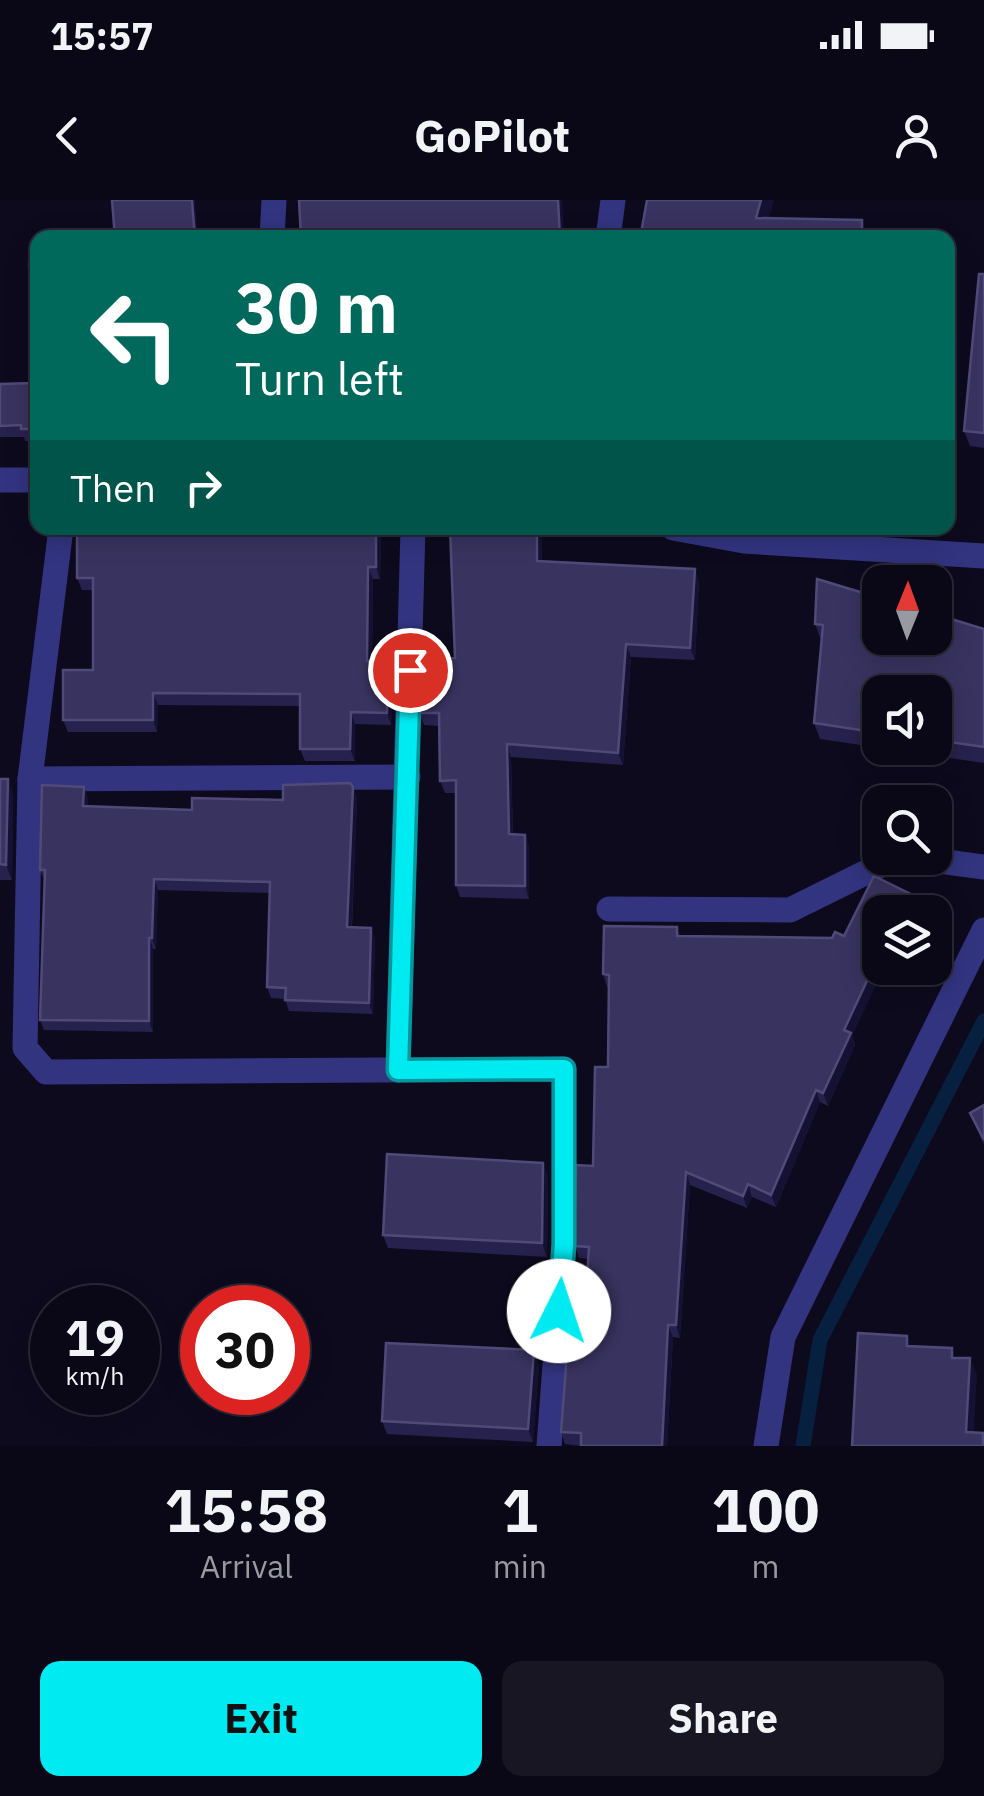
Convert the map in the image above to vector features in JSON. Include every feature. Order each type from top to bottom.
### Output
[{"type":"street","points":[[272,230],[274,200]]},
{"type":"street","points":[[609,230],[613,200]]},
{"type":"street","points":[[0,480],[30,480]]},
{"type":"street","points":[[60,535],[30,779],[25,1048],[46,1072],[564,1069],[564,1244],[549,1446]]},
{"type":"street","points":[[398,1070],[413,535]]},
{"type":"street","points":[[711,535],[744,541],[984,556]]},
{"type":"street","points":[[30,779],[408,777]]},
{"type":"street","points":[[952,863],[984,867]]},
{"type":"street","points":[[609,909],[790,910],[862,874]]},
{"type":"street","points":[[766,1446],[784,1337],[984,930]]},
{"type":"building","points":[[112,200],[192,200],[194,230],[114,230]]},
{"type":"building","points":[[299,200],[558,200],[560,230],[301,230]]},
{"type":"building","points":[[647,200],[761,200],[756,218],[862,220],[862,230],[642,230]]},
{"type":"building","points":[[979,274],[984,274],[984,433],[964,431]]},
{"type":"building","points":[[30,383],[30,429],[21,429],[21,425],[0,426],[0,384]]},
{"type":"building","points":[[77,535],[376,535],[376,567],[368,567],[367,661],[388,660],[387,713],[351,712],[350,749],[300,749],[300,694],[153,693],[153,720],[63,720],[63,670],[93,670],[93,578],[77,578]]},
{"type":"building","points":[[450,535],[537,535],[537,561],[695,569],[690,648],[626,644],[618,753],[507,744],[509,834],[525,835],[525,886],[456,885],[456,780],[440,781],[439,713],[419,713],[421,659],[455,658]]},
{"type":"building","points":[[817,579],[862,593],[862,655],[952,655],[952,619],[984,629],[984,747],[952,742],[952,675],[862,675],[862,730],[814,723],[823,625],[815,624]]},
{"type":"building","points":[[0,779],[8,779],[6,865],[0,864]]},
{"type":"building","points":[[350,783],[353,787],[347,927],[371,928],[369,1003],[285,1000],[286,988],[267,987],[270,882],[154,879],[149,1021],[40,1020],[45,870],[40,870],[42,785],[84,787],[83,806],[192,810],[192,798],[283,800],[283,785]]},
{"type":"building","points":[[874,876],[913,895],[864,895]]},
{"type":"building","points":[[862,900],[862,985],[865,985],[844,1030],[851,1033],[823,1093],[816,1090],[771,1195],[748,1184],[743,1196],[686,1172],[676,1325],[668,1325],[662,1446],[581,1446],[581,1433],[561,1432],[567,1353],[582,1353],[589,1247],[575,1246],[576,1165],[593,1166],[595,1067],[608,1067],[609,975],[603,974],[604,926],[677,927],[677,936],[832,938],[835,932],[844,936]]},
{"type":"building","points":[[984,1105],[984,1140],[970,1113]]},
{"type":"building","points":[[387,1154],[543,1163],[542,1243],[383,1235]]},
{"type":"building","points":[[858,1333],[907,1336],[907,1346],[952,1348],[952,1358],[970,1358],[966,1432],[983,1433],[983,1446],[852,1446]]},
{"type":"building","points":[[386,1343],[534,1350],[528,1429],[382,1421]]},
{"type":"waterway","points":[[803,1446],[820,1340],[984,1021]]},
{"type":"route","points":[[410,670],[398,1070],[564,1069],[564,1244],[559,1311]]}]
